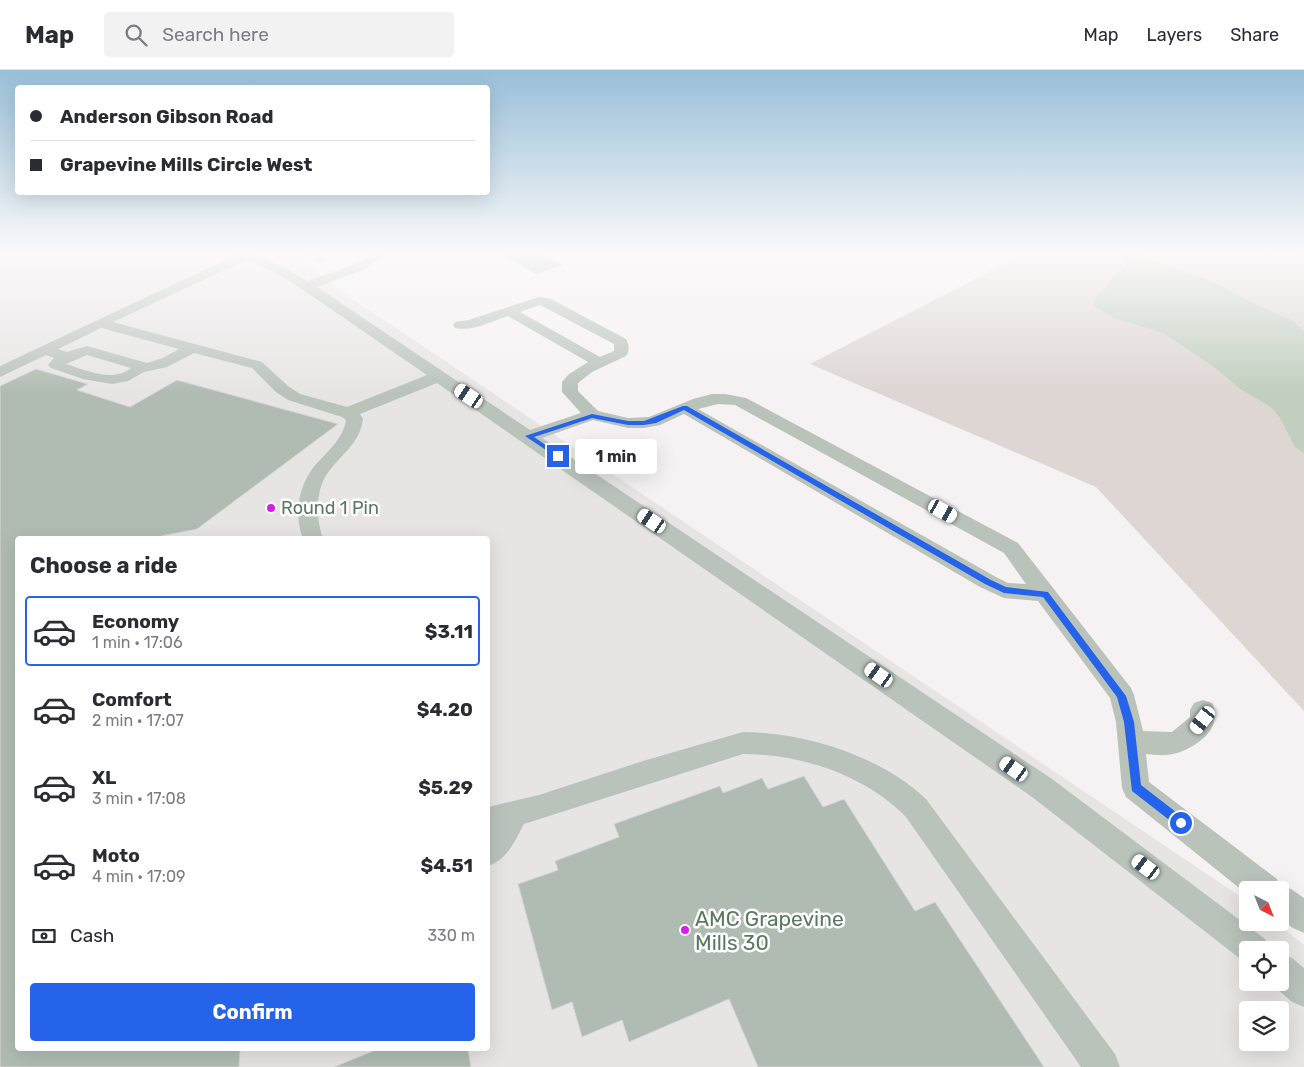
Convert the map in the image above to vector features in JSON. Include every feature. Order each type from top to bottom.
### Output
[{"type":"street","points":[[0,372],[149,300]]},
{"type":"street","points":[[327,300],[529,436],[1055,798],[1242,941]]},
{"type":"street","points":[[460,325],[470,324],[539,301],[546,302],[621,342],[621,353],[576,375],[570,382],[570,392],[592,416]]},
{"type":"street","points":[[509,311],[600,363]]},
{"type":"street","points":[[100,323],[257,365],[282,389],[294,397],[348,413],[355,419],[355,427],[338,452],[320,472],[309,494],[308,515],[312,536]]},
{"type":"street","points":[[140,368],[140,364],[87,350],[67,357],[58,362],[56,366],[107,381],[120,378],[140,368],[153,368],[193,347]]},
{"type":"street","points":[[46,350],[67,357]]},
{"type":"street","points":[[348,413],[439,376]]},
{"type":"street","points":[[529,436],[592,416],[628,423],[644,423],[654,421],[708,399],[726,398],[740,401],[1011,548],[1122,696],[1129,722],[1136,788],[1253,881]]},
{"type":"street","points":[[685,408],[988,582],[1004,590],[1045,594]]},
{"type":"street","points":[[1131,741],[1168,745],[1184,740],[1203,720],[1204,710]]},
{"type":"street","points":[[490,850],[501,839],[501,817],[539,808],[643,773],[743,744],[770,743],[827,757],[861,769],[901,793],[916,808],[1102,1067]]},
{"type":"street","points":[[1289,906],[1304,917]]},
{"type":"street","points":[[1289,978],[1304,990]]},
{"type":"shaded area","points":[[0,300],[354,300],[1239,896],[1239,931],[1287,931],[1304,945],[1304,1067],[0,1067]]},
{"type":"shaded area","points":[[935,300],[1304,300],[1304,711],[1096,487],[810,364]]},
{"type":"shaded area","points":[[1094,300],[1245,300],[1293,321],[1304,331],[1304,453],[1295,447],[1280,418],[1272,408],[1239,388],[1214,367],[1163,333],[1114,318],[1094,306]]},
{"type":"building","points":[[36,369],[88,384],[77,390],[130,407],[177,380],[338,424],[197,529],[161,536],[15,536],[15,1051],[240,1051],[239,1067],[0,1067],[0,386]]},
{"type":"building","name":"AMC Grapevine Mills 30","points":[[804,776],[823,807],[844,799],[915,911],[935,902],[1044,1067],[758,1067],[729,999],[629,1042],[622,1020],[582,1037],[572,1002],[552,1010],[518,884],[558,870],[555,861],[619,837],[614,824],[720,786],[723,793],[762,778],[768,789]]},
{"type":"building","points":[[373,1051],[468,1051],[471,1067],[334,1067]]},
{"type":"place","name":"Round 1 Pin","points":[[271,508]]},
{"type":"place","name":"AMC Grapevine Mills 30","points":[[685,930]]},
{"type":"route","points":[[558,456],[529,436],[592,416],[628,423],[644,423],[654,421],[685,408],[988,582],[1004,590],[1045,594],[1122,696],[1129,722],[1136,788],[1181,823]]}]
